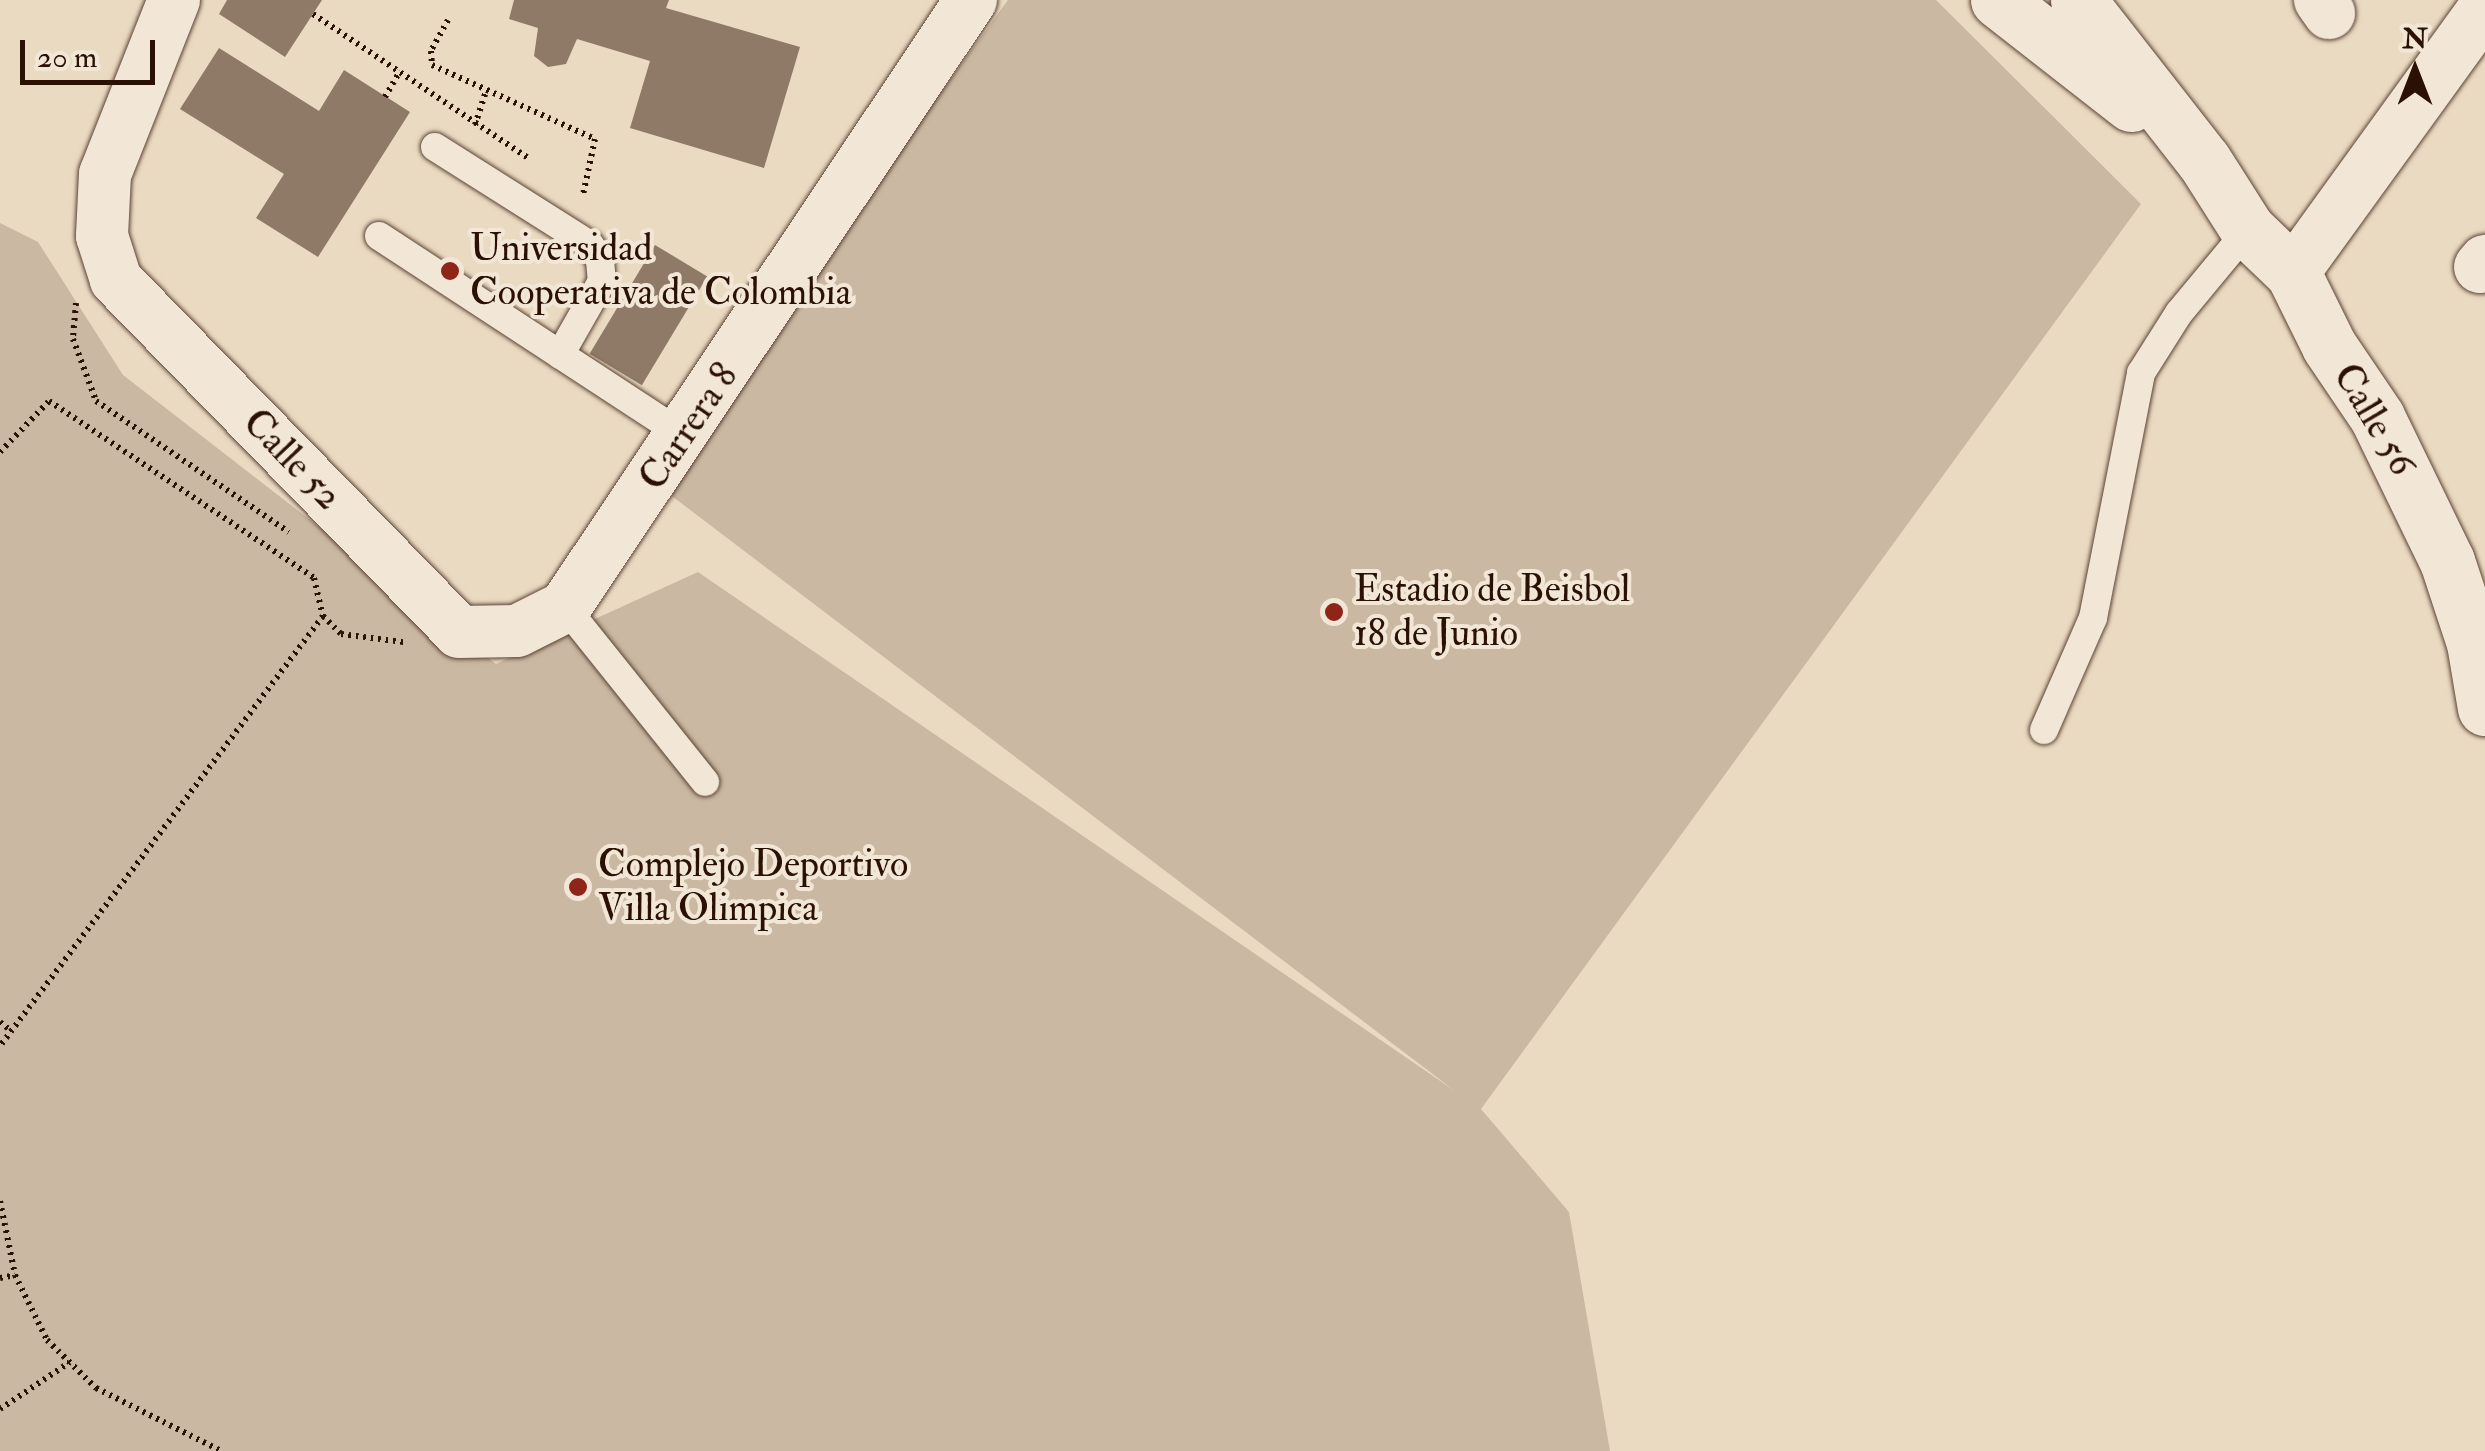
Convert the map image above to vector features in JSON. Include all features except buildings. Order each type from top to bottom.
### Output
[{"type":"street","points":[[109,258],[106,174],[174,0]]},
{"type":"street","name":"Carrera 8","points":[[459,632],[517,632],[564,607],[683,435],[970,0]]},
{"type":"street","name":"Calle 56","points":[[1998,0],[2204,161]]},
{"type":"street","name":"Calle 56","points":[[2078,0],[2204,161],[2248,230],[2293,273],[2417,492],[2474,643],[2485,708]]},
{"type":"street","points":[[2293,273],[2485,8]]},
{"type":"street","name":"Calle 52","points":[[109,258],[459,632]]},
{"type":"lane","points":[[435,147],[590,246],[600,260],[597,292],[560,355]]},
{"type":"lane","points":[[2044,730],[2093,618],[2141,372],[2179,313],[2248,230]]},
{"type":"lane","points":[[379,236],[683,435]]},
{"type":"lane","points":[[564,607],[705,782]]},
{"type":"path","points":[[313,14],[537,164]]},
{"type":"path","points":[[448,20],[430,51],[432,65],[595,139],[583,194]]},
{"type":"path","points":[[385,97],[400,71]]},
{"type":"path","points":[[568,184],[593,202]]},
{"type":"path","points":[[109,258],[75,304],[70,320],[96,401],[301,541]]},
{"type":"path","points":[[0,452],[49,401],[314,578]]},
{"type":"path","points":[[315,565],[314,578],[324,616],[340,634],[372,642],[459,632]]},
{"type":"path","points":[[0,1046],[324,616]]},
{"type":"path","points":[[0,1022],[10,1030]]},
{"type":"path","points":[[0,1200],[16,1275],[48,1340],[96,1388],[221,1451]]},
{"type":"path","points":[[0,1278],[16,1275]]},
{"type":"path","points":[[0,1409],[70,1362]]},
{"type":"shaded area","points":[[1008,0],[1936,0],[2141,204],[1481,1109],[1569,1212],[1610,1451],[0,1451],[0,223],[38,242],[123,375],[496,664],[698,572],[1455,1091],[656,484]]},
{"type":"place","name":"Universidad Cooperativa de Colombia","points":[[450,271]]},
{"type":"place","name":"Estadio de Beisbol 18 de Junio","points":[[1334,612]]},
{"type":"place","name":"Complejo Deportivo Villa Olimpica","points":[[578,887]]}]
